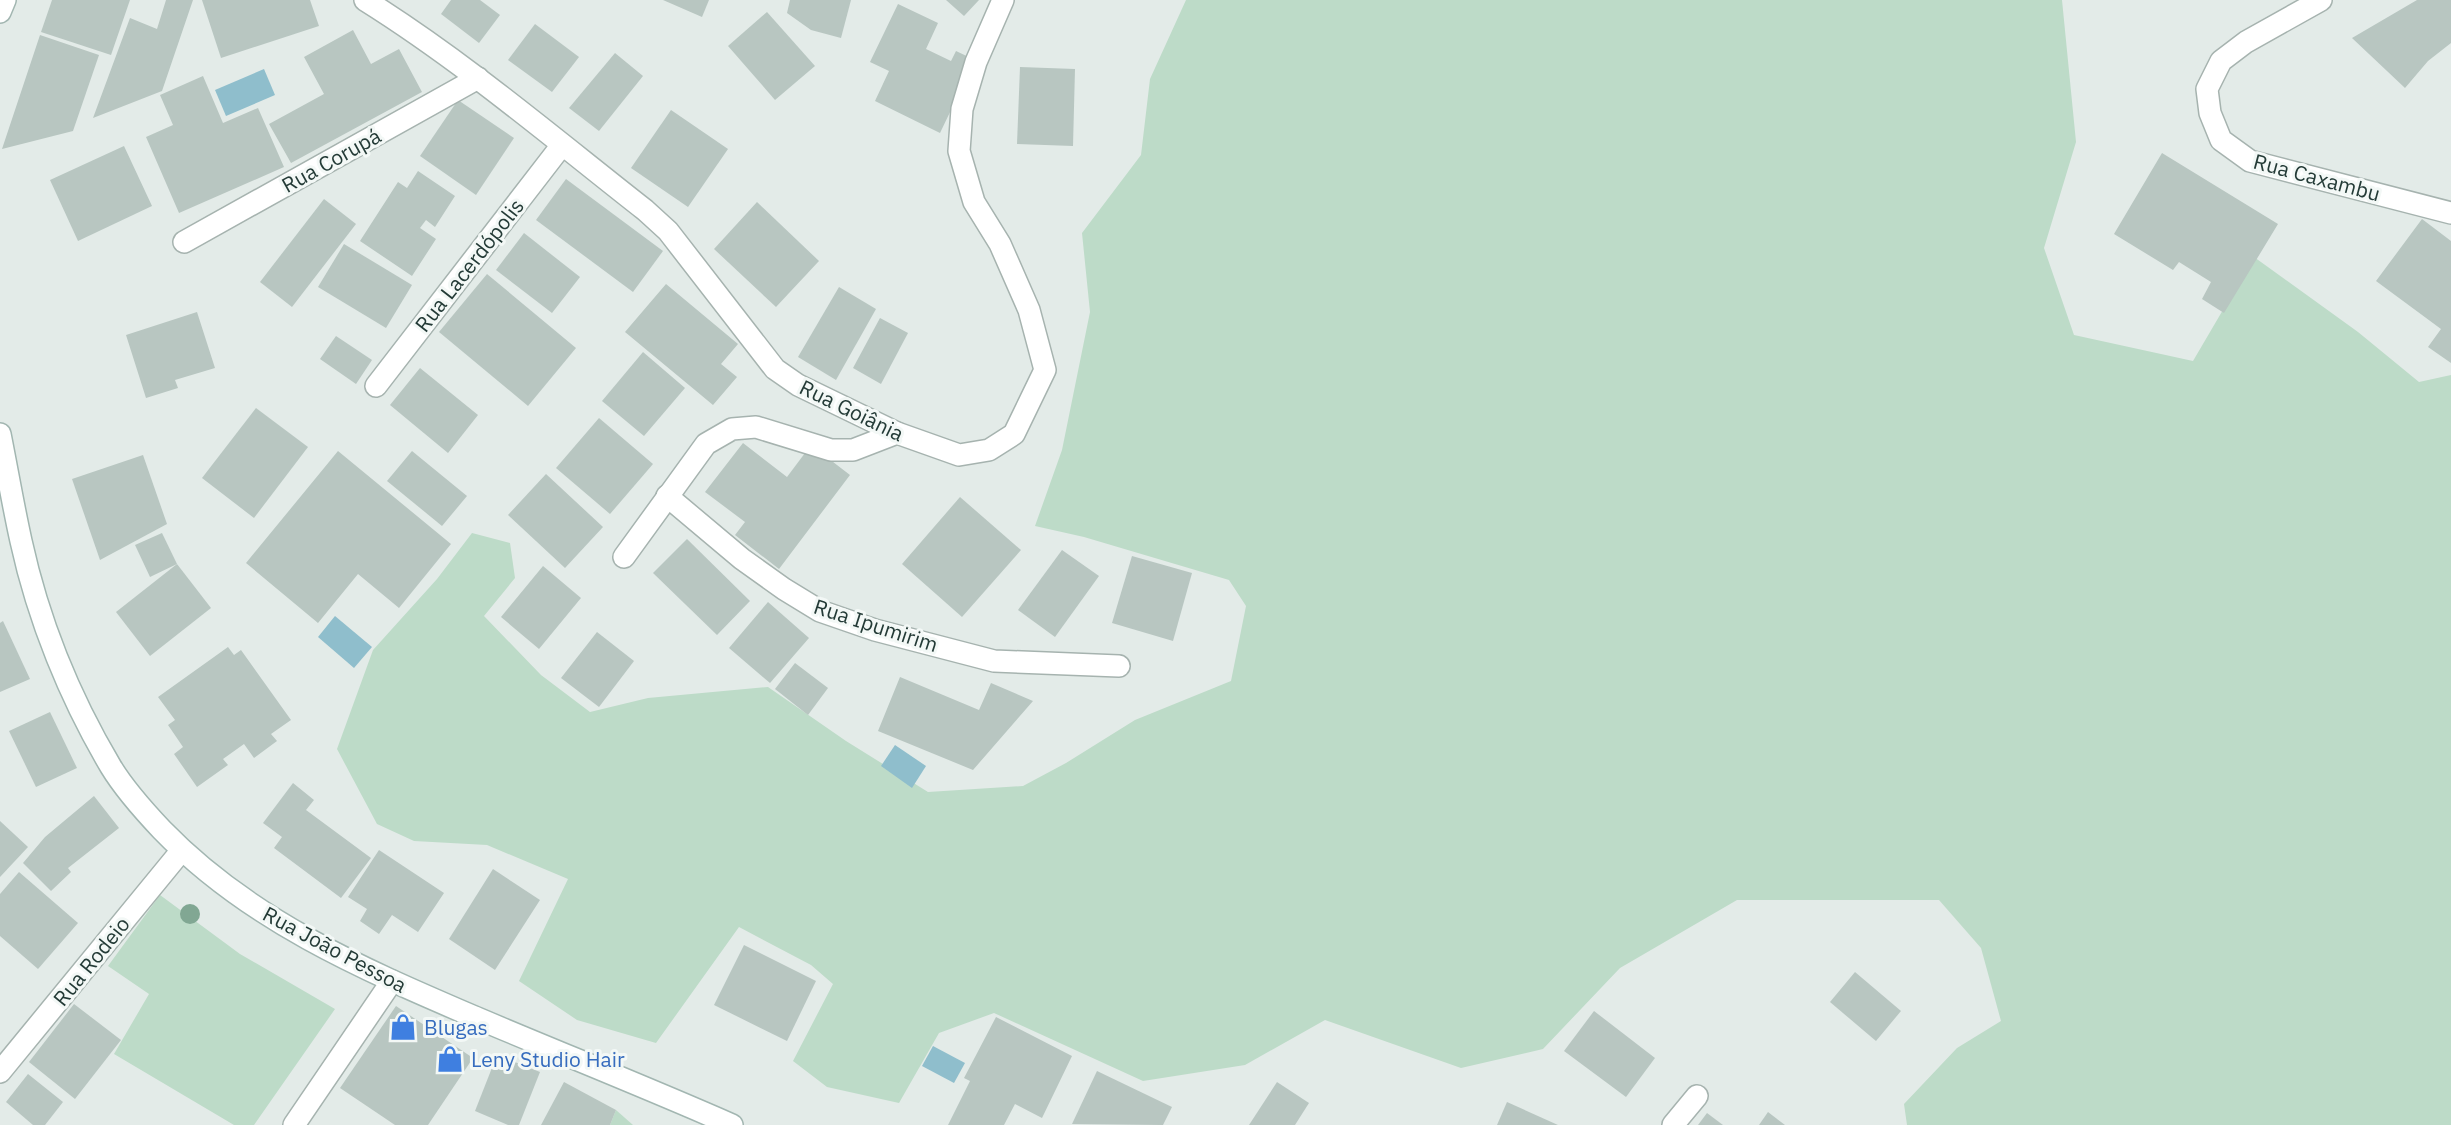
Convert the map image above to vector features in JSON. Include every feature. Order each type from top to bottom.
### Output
[{"type":"street","points":[[0,12],[5,0]]},
{"type":"street","name":"Rua Goiânia","points":[[365,0],[417,33],[478,78],[668,231],[775,369],[798,385],[897,433],[959,455],[989,450],[1014,434],[1045,370],[1029,310],[1000,244],[974,202],[959,151],[962,109],[976,62],[1003,0]]},
{"type":"street","name":"Rua Caxambu","points":[[2321,0],[2246,42],[2221,61],[2207,89],[2210,113],[2221,140],[2250,161],[2451,213]]},
{"type":"street","name":"Rua Corupá","points":[[184,242],[478,78]]},
{"type":"street","name":"Rua Lacerdópolis","points":[[376,386],[562,145]]},
{"type":"street","points":[[624,557],[706,444],[732,429],[756,427],[831,450],[853,450],[897,433]]},
{"type":"street","name":"Rua João Pessoa","points":[[0,434],[21,543],[46,628],[78,704],[112,769],[146,813],[182,850],[216,880],[276,922],[392,981],[732,1125]]},
{"type":"street","name":"Rua Ipumirim","points":[[667,496],[783,589],[820,611],[875,629],[994,661],[1119,666]]},
{"type":"street","name":"Rua Rodeio","points":[[0,1072],[182,850]]},
{"type":"street","points":[[294,1125],[392,981]]},
{"type":"street","points":[[1673,1125],[1697,1096]]},
{"type":"green space","points":[[1186,0],[2062,0],[2076,142],[2044,248],[2074,335],[2193,361],[2254,257],[2358,332],[2419,382],[2451,375],[2451,1125],[1907,1125],[1904,1104],[1957,1048],[2001,1021],[1981,948],[1939,900],[1737,900],[1620,968],[1543,1049],[1461,1068],[1325,1020],[1245,1065],[1143,1081],[994,1013],[939,1033],[899,1103],[827,1087],[793,1061],[833,984],[811,965],[739,927],[656,1043],[577,1020],[519,981],[568,879],[487,845],[414,841],[377,824],[337,749],[373,650],[437,579],[472,533],[510,543],[515,578],[484,616],[541,675],[590,712],[648,698],[768,687],[846,741],[928,792],[1023,786],[1135,720],[1231,681],[1246,606],[1229,580],[1084,537],[1035,526],[1062,450],[1090,312],[1082,233],[1141,155],[1150,79]]},
{"type":"green space","points":[[160,895],[240,954],[335,1009],[254,1125],[234,1125],[114,1054],[149,994],[108,966]]},
{"type":"green space","points":[[616,1110],[633,1125],[610,1125]]},
{"type":"water","points":[[264,69],[275,95],[226,116],[215,90]]},
{"type":"water","points":[[335,616],[372,647],[354,668],[318,637]]},
{"type":"water","points":[[895,745],[926,766],[912,788],[881,766]]},
{"type":"water","points":[[933,1046],[965,1063],[954,1083],[922,1066]]},
{"type":"building","points":[[52,0],[130,0],[111,55],[41,32]]},
{"type":"building","points":[[166,0],[193,0],[162,91],[93,118],[130,18],[157,29]]},
{"type":"building","points":[[202,0],[310,0],[319,26],[221,58]]},
{"type":"building","points":[[451,0],[480,0],[500,15],[479,43],[441,14]]},
{"type":"building","points":[[663,0],[709,0],[702,17]]},
{"type":"building","points":[[790,0],[851,0],[841,38],[811,30],[787,13]]},
{"type":"building","points":[[946,0],[979,0],[964,16]]},
{"type":"building","points":[[2417,0],[2451,0],[2451,43],[2428,61],[2405,88],[2352,38]]},
{"type":"building","points":[[898,4],[938,23],[926,49],[951,61],[956,51],[975,60],[940,133],[875,101],[889,71],[870,62]]},
{"type":"building","points":[[767,12],[815,66],[775,100],[728,46]]},
{"type":"building","points":[[535,24],[579,57],[552,92],[508,60]]},
{"type":"building","points":[[353,30],[371,64],[399,49],[422,92],[291,163],[269,124],[324,94],[304,57]]},
{"type":"building","points":[[40,35],[99,55],[73,131],[2,149]]},
{"type":"building","points":[[615,53],[643,76],[599,131],[569,108]]},
{"type":"building","points":[[1020,67],[1075,69],[1073,146],[1017,144]]},
{"type":"building","points":[[203,76],[223,123],[258,108],[284,167],[179,213],[146,137],[173,125],[160,95]]},
{"type":"building","points":[[458,100],[514,138],[476,195],[420,156]]},
{"type":"building","points":[[671,110],[728,149],[688,207],[631,168]]},
{"type":"building","points":[[124,146],[152,206],[78,241],[50,180]]},
{"type":"building","points":[[2162,153],[2278,224],[2224,313],[2202,299],[2211,282],[2179,262],[2173,270],[2114,234]]},
{"type":"building","points":[[418,171],[455,196],[435,227],[426,220],[420,228],[436,239],[412,276],[360,241],[398,182],[407,188]]},
{"type":"building","points":[[566,179],[663,251],[633,292],[536,220]]},
{"type":"building","points":[[324,199],[356,224],[292,307],[260,282]]},
{"type":"building","points":[[757,202],[819,261],[776,307],[714,249]]},
{"type":"building","points":[[2422,219],[2451,241],[2451,363],[2428,347],[2441,329],[2376,281]]},
{"type":"building","points":[[524,233],[580,277],[552,313],[496,270]]},
{"type":"building","points":[[344,244],[412,285],[386,328],[318,287]]},
{"type":"building","points":[[487,274],[576,348],[528,406],[439,332]]},
{"type":"building","points":[[666,284],[738,344],[721,364],[737,377],[713,405],[625,332]]},
{"type":"building","points":[[839,287],[876,309],[836,380],[798,357]]},
{"type":"building","points":[[197,312],[215,368],[175,380],[178,388],[146,398],[126,335]]},
{"type":"building","points":[[880,318],[908,333],[881,384],[853,368]]},
{"type":"building","points":[[336,336],[372,360],[356,384],[320,359]]},
{"type":"building","points":[[643,352],[685,388],[644,436],[602,401]]},
{"type":"building","points":[[420,368],[478,415],[448,453],[390,405]]},
{"type":"building","points":[[256,408],[308,447],[254,518],[202,478]]},
{"type":"building","points":[[599,418],[653,464],[610,514],[556,468]]},
{"type":"building","points":[[743,443],[787,477],[811,445],[850,475],[779,569],[735,535],[745,522],[705,492]]},
{"type":"building","points":[[338,451],[451,544],[399,608],[358,574],[318,623],[246,563]]},
{"type":"building","points":[[412,451],[467,496],[442,526],[387,481]]},
{"type":"building","points":[[143,455],[167,524],[100,560],[72,479]]},
{"type":"building","points":[[546,474],[603,527],[565,568],[508,515]]},
{"type":"building","points":[[960,497],[1021,550],[962,617],[902,564]]},
{"type":"building","points":[[162,533],[177,564],[150,577],[135,545]]},
{"type":"building","points":[[687,539],[750,601],[717,635],[653,573]]},
{"type":"building","points":[[1062,550],[1099,576],[1055,637],[1018,610]]},
{"type":"building","points":[[1132,556],[1192,573],[1173,641],[1112,623]]},
{"type":"building","points":[[177,564],[211,608],[150,656],[116,612]]},
{"type":"building","points":[[543,566],[581,598],[539,649],[501,617]]},
{"type":"building","points":[[768,602],[809,638],[770,683],[729,648]]},
{"type":"building","points":[[3,621],[30,679],[0,692],[0,623]]},
{"type":"building","points":[[597,632],[634,661],[599,707],[561,678]]},
{"type":"building","points":[[228,647],[234,655],[241,650],[291,720],[271,734],[277,741],[254,758],[244,744],[223,759],[228,765],[197,787],[174,754],[183,747],[168,725],[175,720],[158,697]]},
{"type":"building","points":[[795,663],[828,688],[808,715],[775,689]]},
{"type":"building","points":[[900,677],[979,710],[991,683],[1033,701],[973,770],[878,731]]},
{"type":"building","points":[[50,712],[77,768],[36,787],[9,731]]},
{"type":"building","points":[[293,783],[314,800],[306,810],[371,858],[341,898],[274,848],[282,837],[263,823]]},
{"type":"building","points":[[94,796],[119,828],[68,868],[71,872],[51,891],[23,863],[45,837]]},
{"type":"building","points":[[0,821],[28,847],[0,877]]},
{"type":"building","points":[[379,850],[444,893],[418,932],[392,915],[379,934],[360,921],[367,909],[348,897]]},
{"type":"building","points":[[493,869],[540,900],[495,970],[449,939]]},
{"type":"building","points":[[19,872],[78,923],[38,969],[0,936],[0,894]]},
{"type":"building","points":[[744,945],[816,981],[787,1041],[714,1005]]},
{"type":"building","points":[[1855,972],[1901,1011],[1876,1041],[1830,1002]]},
{"type":"building","points":[[74,1004],[121,1040],[75,1099],[29,1062]]},
{"type":"building","points":[[396,1006],[473,1058],[428,1125],[395,1125],[340,1088]]},
{"type":"building","points":[[1594,1011],[1655,1058],[1626,1097],[1564,1051]]},
{"type":"building","points":[[996,1017],[1072,1056],[1042,1118],[1015,1104],[1004,1125],[948,1125],[970,1081],[964,1078]]},
{"type":"building","points":[[497,1055],[540,1072],[519,1125],[508,1125],[475,1111]]},
{"type":"building","points":[[1097,1071],[1172,1107],[1163,1125],[1072,1124]]},
{"type":"building","points":[[28,1074],[63,1102],[45,1125],[33,1125],[6,1102]]},
{"type":"building","points":[[564,1082],[616,1110],[610,1125],[541,1125]]},
{"type":"building","points":[[1277,1082],[1309,1103],[1295,1125],[1249,1125]]},
{"type":"building","points":[[1507,1102],[1558,1125],[1497,1125]]},
{"type":"building","points":[[1768,1112],[1785,1125],[1759,1125]]},
{"type":"building","points":[[1707,1113],[1723,1125],[1698,1125]]},
{"type":"place","name":"Blugas","points":[[403,1027]]},
{"type":"place","name":"Leny Studio Hair","points":[[450,1059]]}]
